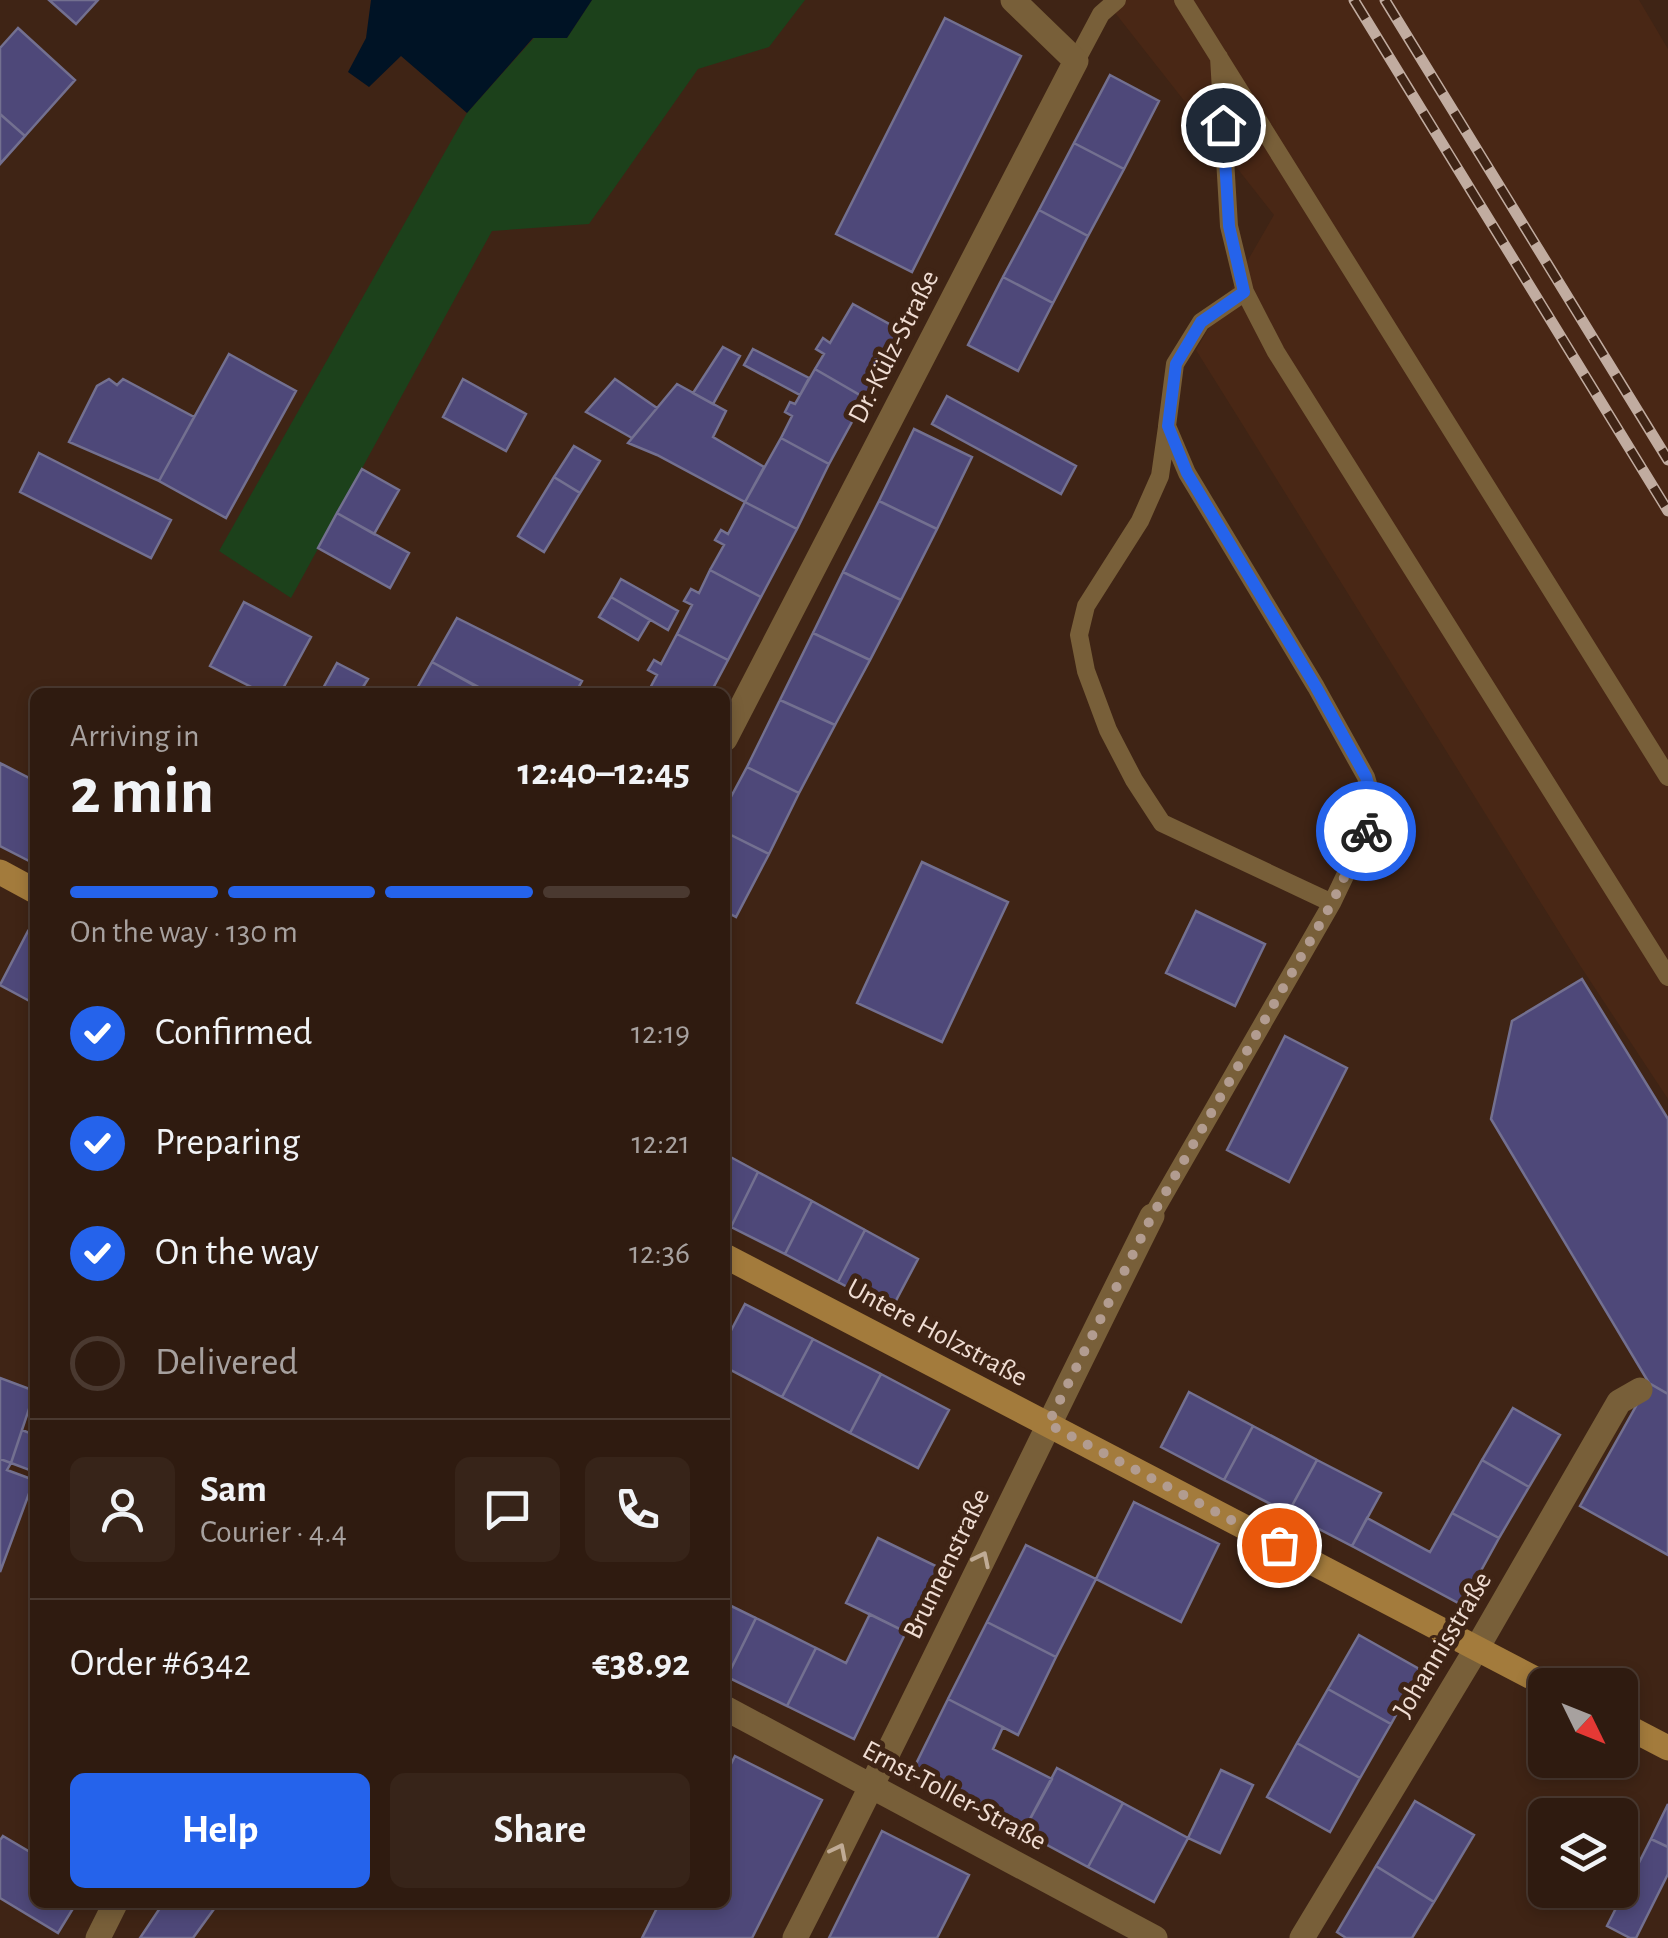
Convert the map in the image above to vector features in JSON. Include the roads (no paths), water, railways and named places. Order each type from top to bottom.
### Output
[{"type":"street","points":[[1013,0],[1076,62]]},
{"type":"street","name":"Dr.-Külz-Straße","points":[[730,729],[1076,62]]},
{"type":"street","points":[[0,872],[30,887]]},
{"type":"street","name":"Brunnenstraße","points":[[795,1938],[1152,1216]]},
{"type":"street","name":"Untere Holzstraße","points":[[730,1259],[1528,1675]]},
{"type":"street","name":"Johannisstraße","points":[[1302,1938],[1477,1648],[1619,1402],[1640,1390]]},
{"type":"street","name":"Ernst-Toller-Straße","points":[[730,1711],[1154,1938]]},
{"type":"street","points":[[1638,1732],[1668,1748]]},
{"type":"street","points":[[98,1938],[113,1908]]},
{"type":"lane","points":[[1076,62],[1101,14],[1116,0]]},
{"type":"lane","points":[[1183,0],[1668,777]]},
{"type":"lane","points":[[1219,58],[1229,226],[1244,292],[1276,352],[1668,977]]},
{"type":"lane","points":[[1244,292],[1201,322],[1176,364],[1160,476],[1140,521],[1086,606],[1080,635],[1086,670],[1108,730],[1162,822],[1332,903]]},
{"type":"lane","points":[[1152,1216],[1332,903],[1376,811],[1366,777],[1187,473],[1168,426]]},
{"type":"water","points":[[371,0],[592,0],[567,38],[533,38],[467,113],[401,56],[369,87],[348,72],[366,38]]},
{"type":"railway","points":[[1354,0],[1668,511]]},
{"type":"railway","points":[[1385,0],[1668,460]]}]
